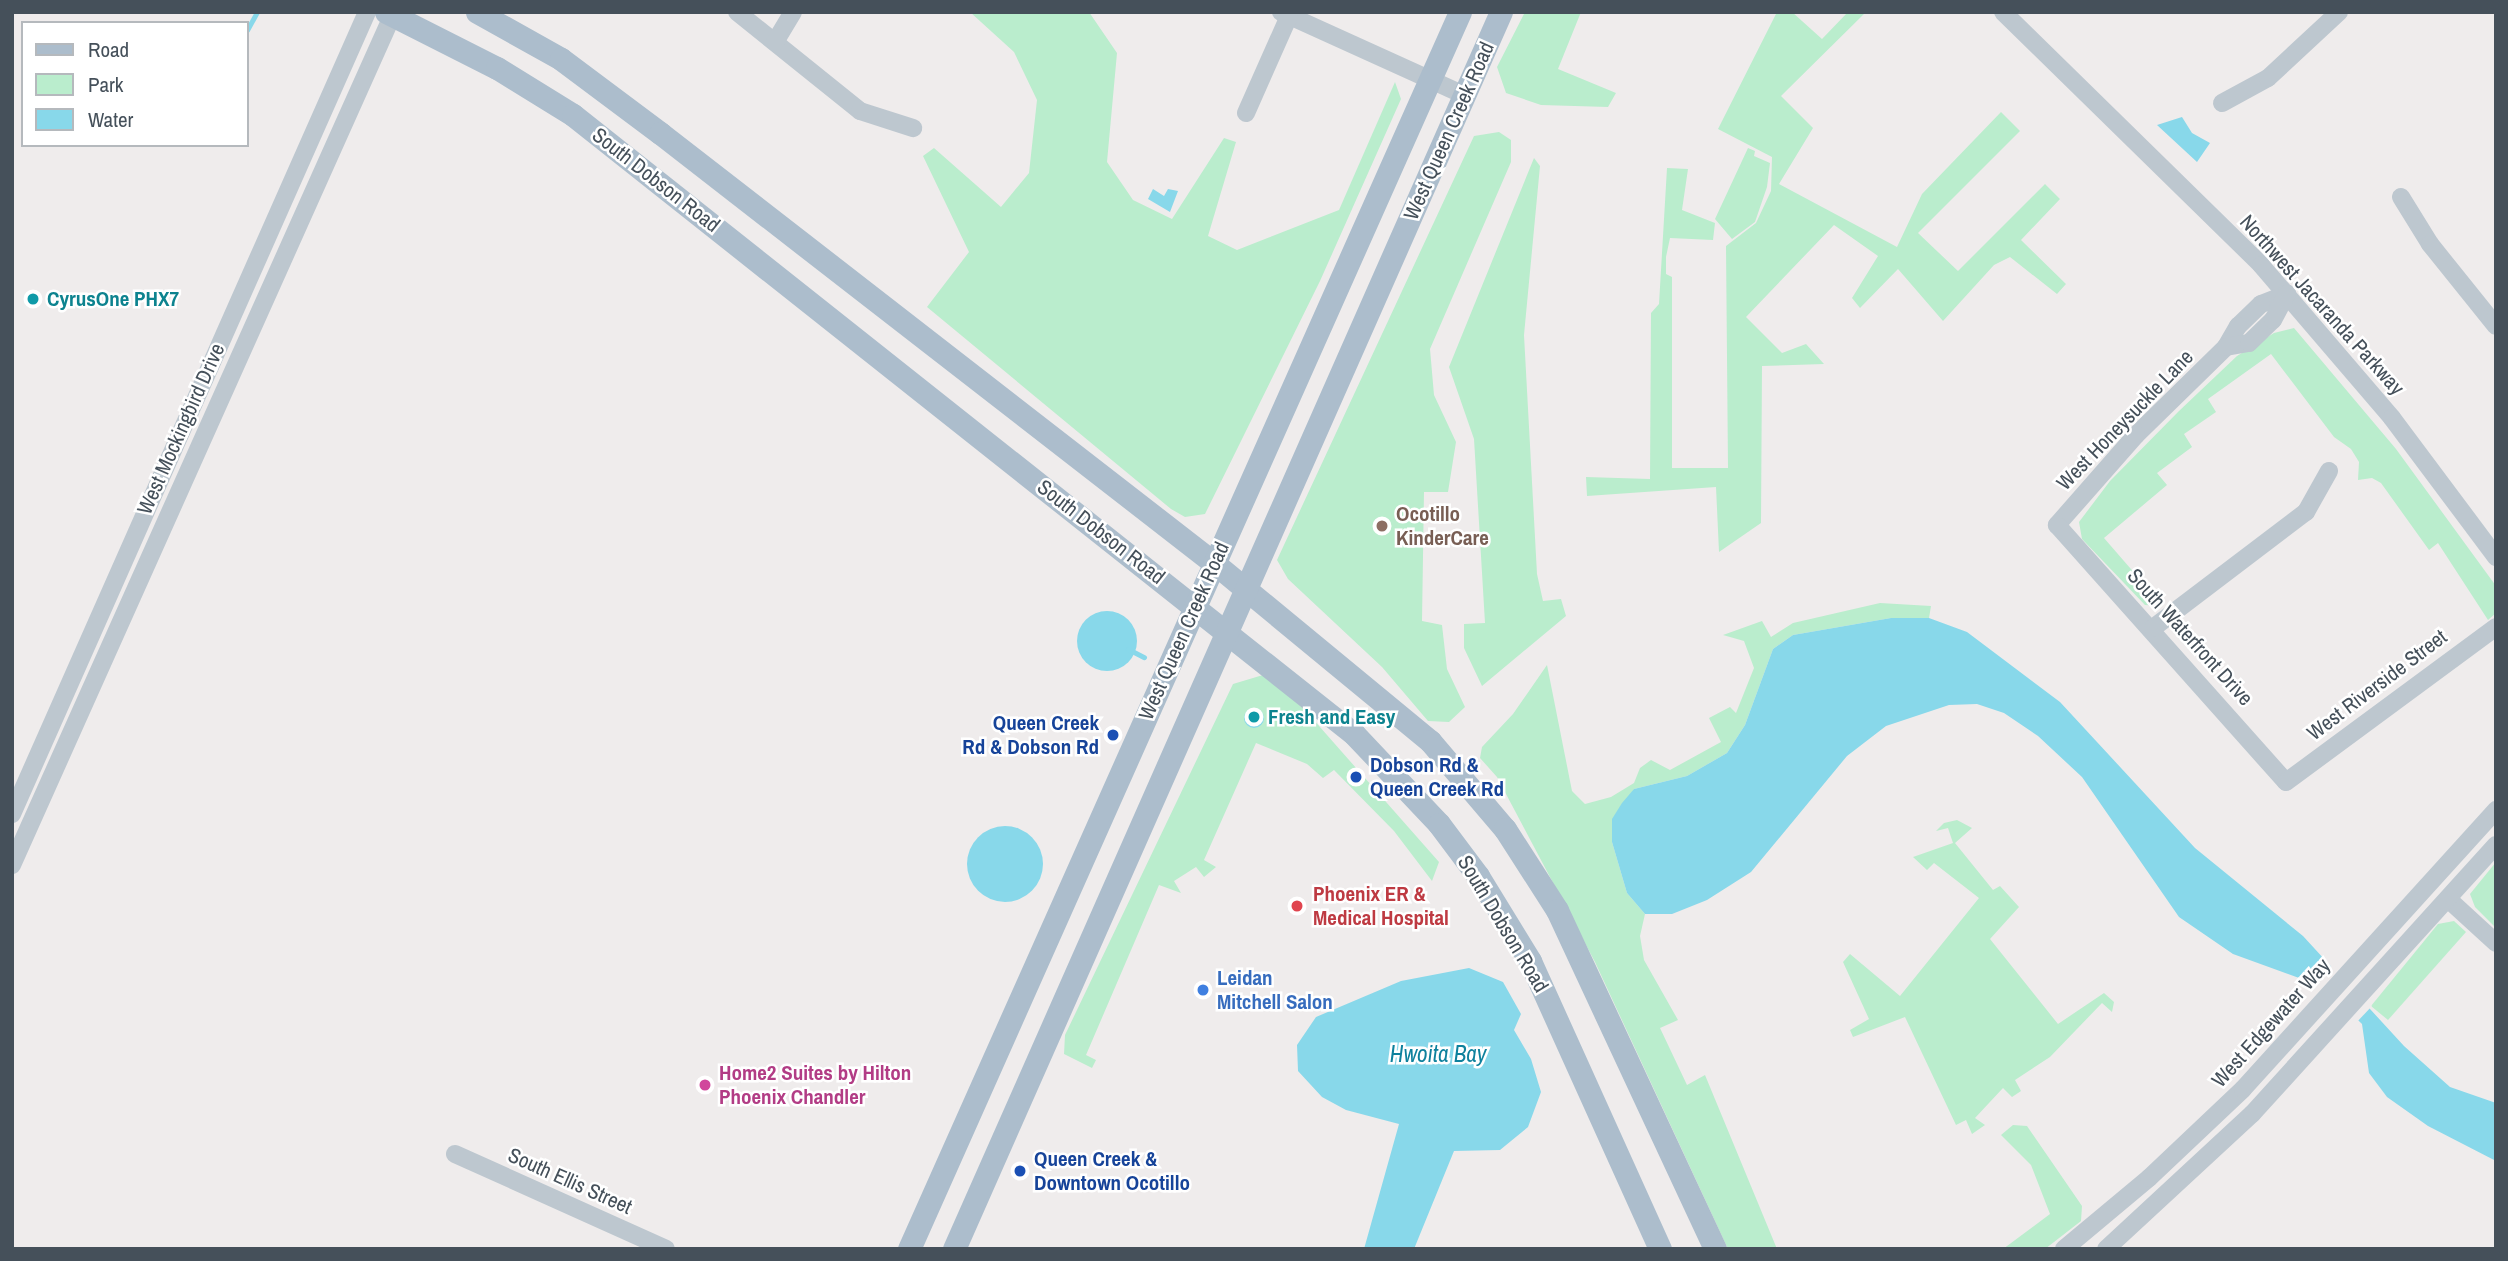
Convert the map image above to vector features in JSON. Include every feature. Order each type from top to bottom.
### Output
[{"type":"main road","name":"South Dobson Road","points":[[477,12],[594,83],[1214,564],[1430,741],[1505,829],[1573,940],[1715,1249]]},
{"type":"main road","name":"West Queen Creek Road","points":[[909,1249],[1460,12]]},
{"type":"main road","name":"West Queen Creek Road","points":[[954,1249],[1244,588],[1502,12]]},
{"type":"main road","name":"South Dobson Road","points":[[391,13],[498,68],[573,115],[1354,734],[1439,824],[1478,876],[1530,961],[1660,1249]]},
{"type":"street","name":"West Mockingbird Drive","points":[[12,814],[367,12]]},
{"type":"street","points":[[737,12],[859,111],[913,128]]},
{"type":"street","points":[[775,42],[793,12]]},
{"type":"street","name":"Northwest Jacaranda Parkway","points":[[2003,12],[2287,294],[2400,429],[2496,557]]},
{"type":"street","points":[[2222,103],[2268,78],[2339,12]]},
{"type":"street","name":"West Mockingbird Drive","points":[[12,865],[391,13]]},
{"type":"street","points":[[1246,113],[1285,14],[1464,95]]},
{"type":"street","points":[[2401,197],[2430,244],[2496,326]]},
{"type":"street","name":"West Honeysuckle Lane","points":[[2057,525],[2136,435],[2226,347],[2249,343],[2273,320],[2287,294]]},
{"type":"street","points":[[2153,628],[2306,512],[2329,471]]},
{"type":"street","points":[[142,519],[162,528]]},
{"type":"street","name":"South Waterfront Drive","points":[[2057,525],[2153,628],[2287,782]]},
{"type":"street","name":"West Riverside Street","points":[[2287,782],[2496,627]]},
{"type":"street","name":"West Edgewater Way","points":[[2064,1249],[2204,1129],[2496,810]]},
{"type":"street","points":[[2106,1249],[2252,1114],[2496,845]]},
{"type":"street","points":[[2448,899],[2496,943]]},
{"type":"street","name":"South Ellis Street","points":[[455,1154],[666,1249]]},
{"type":"green space","points":[[970,12],[1089,12],[1117,53],[1107,162],[1133,200],[1172,219],[1224,138],[1236,142],[1208,236],[1237,250],[1339,210],[1395,82],[1401,99],[1320,281],[1205,514],[1185,517],[1171,509],[927,307],[969,252],[923,156],[934,148],[1001,207],[1029,173],[1037,100],[1014,52]]},
{"type":"green space","points":[[1525,12],[1581,12],[1558,69],[1616,93],[1608,107],[1541,105],[1506,93],[1497,67]]},
{"type":"green space","points":[[1777,12],[1792,12],[1822,39],[1848,12],[1866,12],[1781,96],[1813,128],[1779,184],[1897,247],[1922,194],[2001,112],[2020,131],[1918,233],[1958,271],[2045,184],[2060,199],[2021,240],[2066,284],[2057,294],[2010,257],[1994,265],[1943,321],[1898,269],[1860,308],[1852,298],[1878,256],[1834,225],[1746,317],[1782,353],[1806,344],[1824,364],[1762,366],[1761,523],[1719,552],[1716,487],[1587,496],[1586,477],[1650,479],[1651,313],[1659,304],[1667,168],[1688,169],[1682,210],[1715,223],[1713,240],[1670,238],[1666,257],[1666,274],[1672,277],[1672,468],[1728,468],[1726,246],[1756,223],[1771,191],[1772,157],[1718,129]]},
{"type":"green space","points":[[1499,132],[1511,140],[1511,162],[1430,349],[1434,395],[1456,442],[1448,492],[1424,492],[1422,621],[1442,625],[1447,669],[1465,707],[1449,722],[1428,721],[1382,667],[1288,579],[1277,560],[1474,136]]},
{"type":"green space","points":[[1748,148],[1755,151],[1754,156],[1770,163],[1767,187],[1755,222],[1732,239],[1715,219]]},
{"type":"green space","points":[[1534,158],[1540,166],[1524,335],[1537,574],[1543,601],[1561,599],[1566,616],[1482,686],[1464,648],[1464,624],[1485,623],[1474,439],[1449,367]]},
{"type":"green space","points":[[2294,328],[2396,449],[2496,586],[2496,613],[2488,620],[2438,543],[2429,550],[2381,483],[2372,478],[2358,480],[2359,462],[2351,449],[2334,437],[2271,354],[2208,399],[2216,412],[2184,434],[2192,447],[2157,473],[2167,485],[2104,538],[2163,606],[2145,605],[2082,539],[2079,522],[2110,481],[2179,411],[2237,356],[2274,333]]},
{"type":"green space","points":[[1880,603],[1931,606],[1929,618],[1891,618],[1793,635],[1773,649],[1745,725],[1727,753],[1687,776],[1634,789],[1612,842],[1627,893],[1645,914],[1640,936],[1644,960],[1678,1020],[1660,1028],[1687,1085],[1705,1075],[1777,1249],[1728,1249],[1595,962],[1497,777],[1480,758],[1482,747],[1513,714],[1547,665],[1572,791],[1585,804],[1611,797],[1634,783],[1640,768],[1651,760],[1670,770],[1721,742],[1709,718],[1730,707],[1736,713],[1754,668],[1744,641],[1723,635],[1762,621],[1771,637],[1793,623]]},
{"type":"green space","points":[[1263,675],[1297,701],[1439,862],[1432,881],[1394,831],[1334,770],[1323,778],[1307,764],[1256,743],[1204,860],[1216,867],[1204,877],[1196,867],[1174,881],[1181,893],[1159,885],[1086,1055],[1096,1060],[1092,1068],[1064,1054],[1065,1035],[1233,684]]},
{"type":"green space","points":[[1957,820],[1972,828],[1955,843],[1993,890],[2000,886],[2019,907],[1990,939],[2058,1024],[2104,993],[2114,1002],[2112,1012],[2102,1003],[2050,1057],[2015,1080],[2021,1091],[2012,1097],[2003,1088],[1975,1118],[1985,1125],[1972,1134],[1966,1120],[1956,1125],[1905,1017],[1853,1037],[1850,1030],[1869,1019],[1843,962],[1850,954],[1900,996],[1979,898],[1934,863],[1927,870],[1913,857],[1953,843],[1948,828],[1936,831],[1944,823]]},
{"type":"green space","points":[[2496,862],[2495,927],[2475,907],[2470,894]]},
{"type":"green space","points":[[2454,921],[2466,932],[2388,1020],[2371,1006],[2438,924]]},
{"type":"green space","points":[[2013,1125],[2027,1126],[2082,1206],[2081,1221],[2045,1249],[2003,1249],[2050,1214],[2031,1165],[2001,1135]]},
{"type":"water","points":[[2182,117],[2192,133],[2210,143],[2197,162],[2157,125]]},
{"type":"water","points":[[1153,189],[1164,196],[1168,189],[1178,191],[1170,212],[1148,199]]},
{"type":"water","points":[[1107,611],[1128,620],[1137,641],[1128,662],[1107,671],[1086,662],[1077,641],[1086,620]]},
{"type":"water","points":[[1891,618],[1929,618],[1967,632],[2060,702],[2195,848],[2303,936],[2404,1046],[2450,1087],[2496,1103],[2496,1161],[2428,1126],[2387,1097],[2369,1073],[2362,1024],[2324,987],[2233,954],[2179,917],[2082,777],[2038,736],[2004,713],[1977,704],[1949,705],[1886,726],[1847,756],[1751,872],[1707,900],[1672,914],[1645,914],[1627,893],[1612,842],[1612,819],[1622,803],[1634,789],[1687,776],[1727,753],[1745,725],[1773,649],[1793,635]]},
{"type":"water","points":[[1254,708],[1261,711],[1264,718],[1261,725],[1254,728],[1247,725],[1244,718],[1247,711]]},
{"type":"water","points":[[998,826],[1012,826],[1026,832],[1037,843],[1043,864],[1040,879],[1032,891],[1012,902],[998,902],[984,896],[973,885],[967,871],[967,857],[973,843],[984,832]]},
{"type":"water","name":"Hwoita Bay","points":[[1469,968],[1503,982],[1521,1014],[1514,1030],[1531,1059],[1541,1092],[1528,1127],[1500,1150],[1454,1151],[1414,1249],[1364,1249],[1399,1124],[1346,1110],[1322,1097],[1298,1071],[1297,1045],[1316,1017],[1401,981]]},
{"type":"pier","points":[[2333,964],[2372,1006],[2356,1023],[2314,986]]},
{"type":"waterway","points":[[248,28],[257,12]]},
{"type":"waterway","points":[[1128,649],[1144,657]]},
{"type":"place","name":"CyrusOne PHX7","points":[[33,299]]},
{"type":"place","name":"Ocotillo KinderCare","points":[[1382,526]]},
{"type":"place","name":"Fresh and Easy","points":[[1254,717]]},
{"type":"place","name":"Queen Creek Rd & Dobson Rd","points":[[1113,735]]},
{"type":"place","name":"Dobson Rd & Queen Creek Rd","points":[[1356,777]]},
{"type":"place","name":"Phoenix ER & Medical Hospital","points":[[1297,906]]},
{"type":"place","name":"Leidan Mitchell Salon","points":[[1203,990]]},
{"type":"place","name":"Home2 Suites by Hilton Phoenix Chandler","points":[[705,1085]]},
{"type":"place","name":"Queen Creek & Downtown Ocotillo","points":[[1020,1171]]}]
